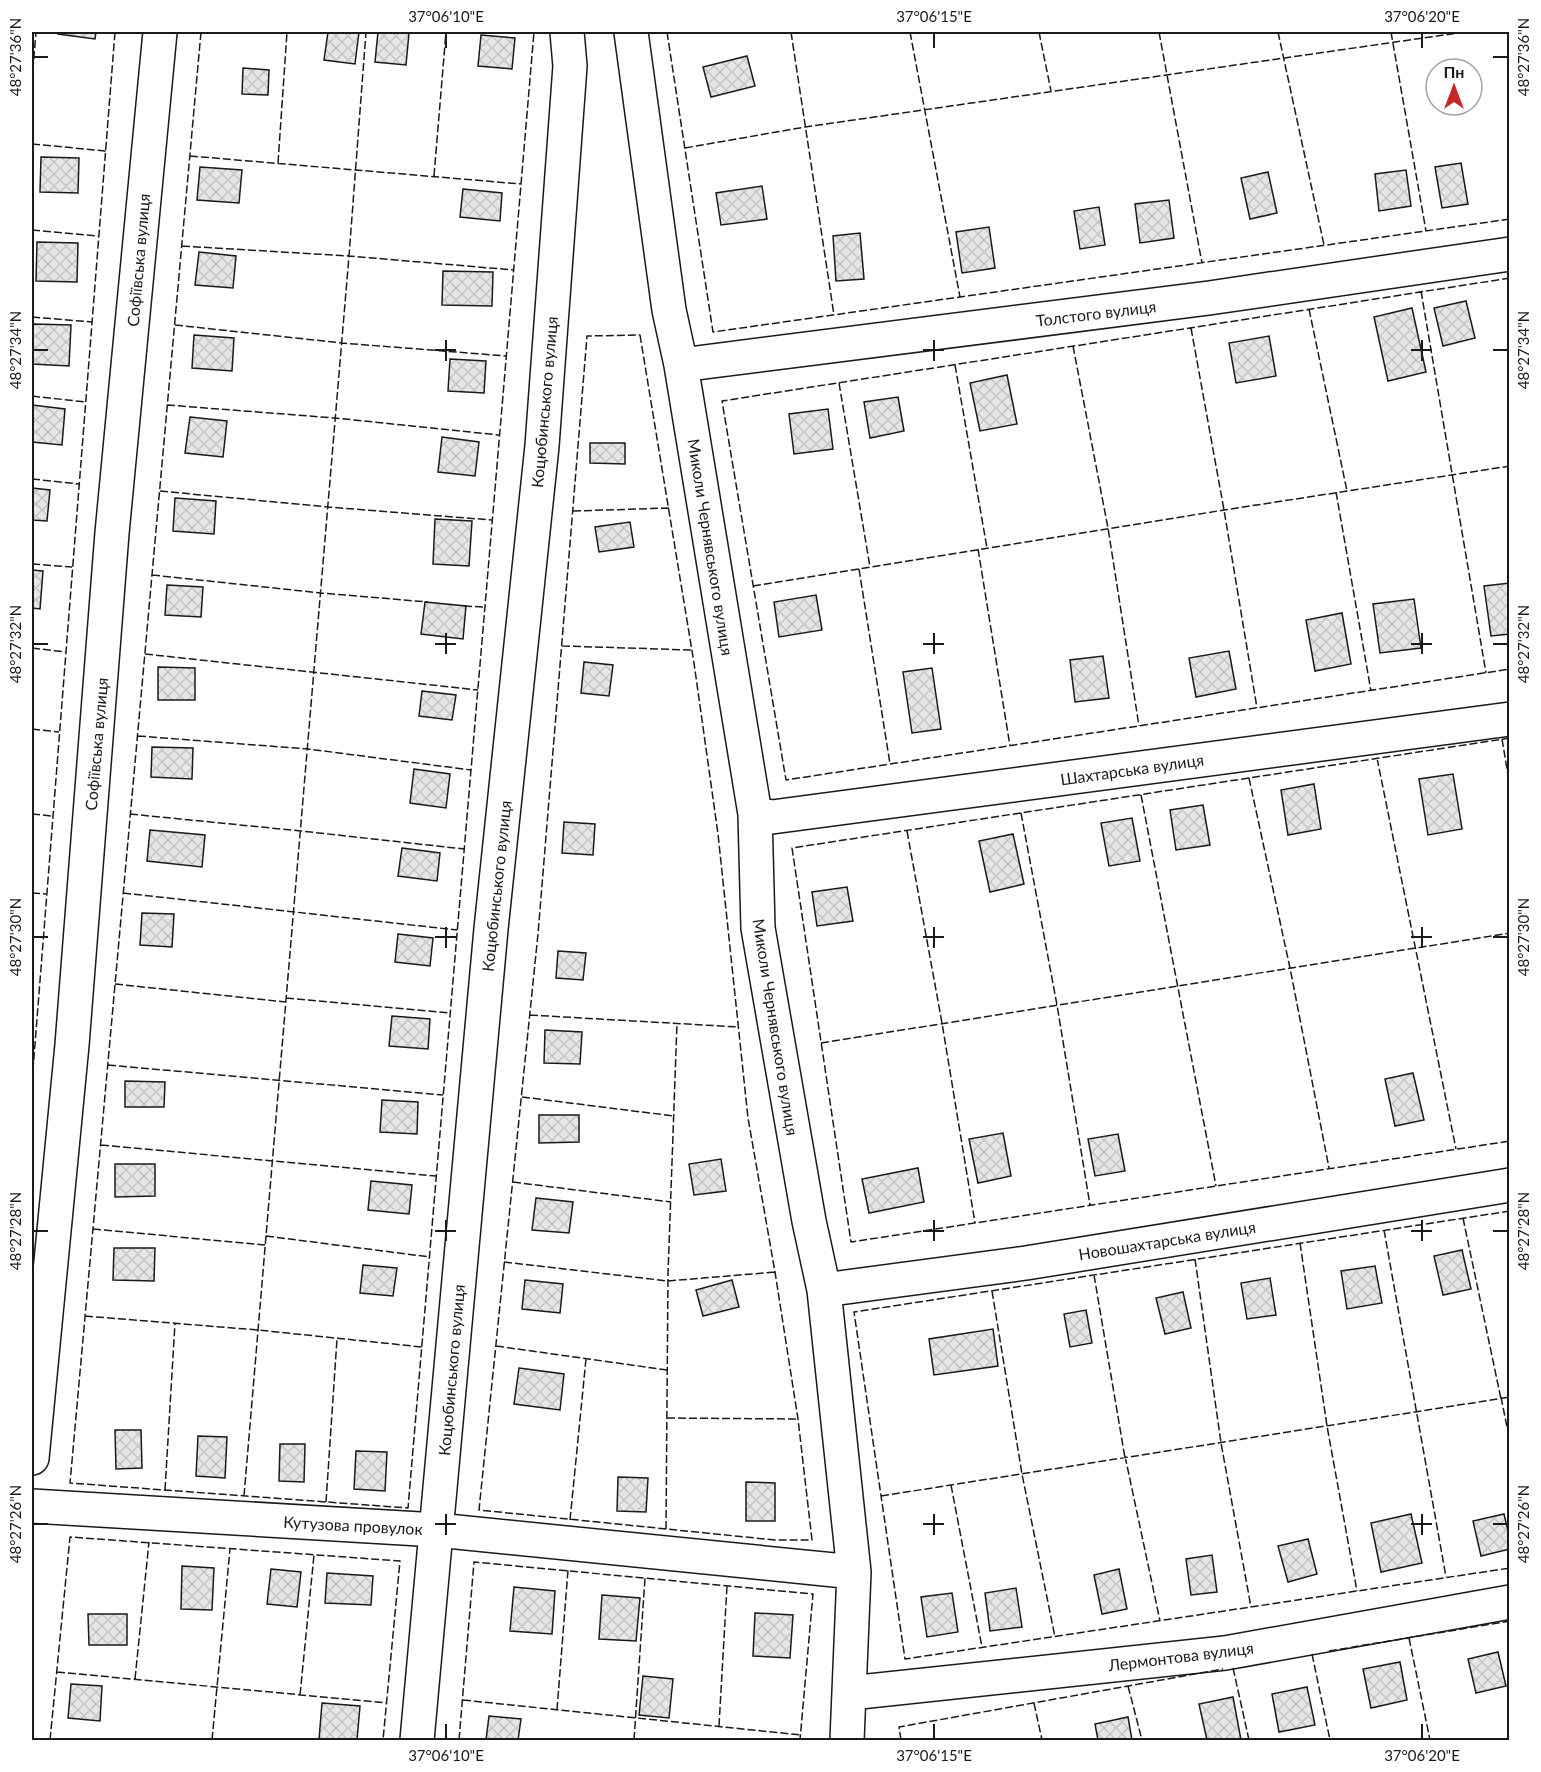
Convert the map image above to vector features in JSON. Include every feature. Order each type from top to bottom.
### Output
[{"type":"street","name":"Софіївська вулиця","points":[[32,1458],[72,1045],[112,533],[160,32]]},
{"type":"street","name":"Коцюбинського вулиця","points":[[417,1740],[491,929],[542,446],[570,66],[567,32]]},
{"type":"street","name":"Миколи Чернявського вулиця","points":[[631,32],[669,310],[681,365],[755,814],[758,928],[809,1221],[824,1290],[854,1572],[848,1740]]},
{"type":"street","name":"Толстого вулиця","points":[[681,365],[1209,298],[1509,254]]},
{"type":"street","name":"Шахтарська вулиця","points":[[755,814],[772,817],[1509,719]]},
{"type":"street","name":"Новошахтарська вулиця","points":[[824,1290],[1026,1263],[1509,1185]]},
{"type":"street","name":"Кутузова провулок","points":[[32,1506],[436,1530],[854,1572]]},
{"type":"street","name":"Лермонтова вулиця","points":[[850,1693],[1225,1653],[1509,1602]]},
{"type":"building","points":[[58,32],[96,32],[95,39],[58,34]]},
{"type":"building","points":[[328,32],[359,32],[355,64],[324,60]]},
{"type":"building","points":[[378,32],[409,33],[406,65],[375,62]]},
{"type":"building","points":[[481,35],[515,38],[512,69],[478,66]]},
{"type":"building","points":[[747,56],[755,86],[711,97],[703,67]]},
{"type":"building","points":[[243,68],[269,70],[268,95],[242,94]]},
{"type":"building","points":[[41,157],[79,158],[78,193],[40,192]]},
{"type":"building","points":[[1461,163],[1468,204],[1442,208],[1435,167]]},
{"type":"building","points":[[200,167],[242,170],[239,203],[197,200]]},
{"type":"building","points":[[1406,170],[1411,206],[1379,211],[1375,174]]},
{"type":"building","points":[[1268,172],[1277,213],[1250,219],[1241,178]]},
{"type":"building","points":[[762,186],[767,219],[721,225],[716,193]]},
{"type":"building","points":[[463,189],[502,193],[500,221],[460,217]]},
{"type":"building","points":[[1169,200],[1174,238],[1140,243],[1135,204]]},
{"type":"building","points":[[1099,207],[1105,245],[1080,249],[1074,211]]},
{"type":"building","points":[[989,227],[995,268],[962,273],[956,232]]},
{"type":"building","points":[[860,233],[864,279],[836,281],[833,236]]},
{"type":"building","points":[[37,242],[78,243],[77,282],[36,281]]},
{"type":"building","points":[[199,252],[236,256],[233,288],[195,285]]},
{"type":"building","points":[[443,271],[493,272],[492,306],[442,305]]},
{"type":"building","points":[[1466,301],[1475,338],[1443,346],[1434,308]]},
{"type":"building","points":[[1412,308],[1426,372],[1388,381],[1374,317]]},
{"type":"building","points":[[33,324],[71,325],[69,366],[32,364]]},
{"type":"building","points":[[194,335],[234,338],[232,371],[192,368]]},
{"type":"building","points":[[1269,336],[1276,376],[1236,383],[1229,343]]},
{"type":"building","points":[[450,359],[486,361],[484,393],[448,391]]},
{"type":"building","points":[[1007,375],[1017,424],[980,431],[970,383]]},
{"type":"building","points":[[898,397],[904,431],[870,438],[864,402]]},
{"type":"building","points":[[32,405],[65,409],[62,445],[32,442]]},
{"type":"building","points":[[828,409],[833,449],[794,454],[789,414]]},
{"type":"building","points":[[190,417],[227,421],[223,457],[185,453]]},
{"type":"building","points":[[442,437],[479,442],[475,476],[438,472]]},
{"type":"building","points":[[590,443],[625,443],[625,464],[590,463]]},
{"type":"building","points":[[32,488],[50,490],[47,521],[32,520]]},
{"type":"building","points":[[175,498],[216,501],[214,534],[173,531]]},
{"type":"building","points":[[435,519],[472,521],[469,566],[433,564]]},
{"type":"building","points":[[630,522],[634,547],[599,552],[595,527]]},
{"type":"building","points":[[32,570],[43,571],[40,609],[32,608]]},
{"type":"building","points":[[1510,583],[1510,634],[1491,636],[1484,586]]},
{"type":"building","points":[[167,585],[203,587],[201,617],[165,615]]},
{"type":"building","points":[[816,595],[822,630],[779,637],[774,602]]},
{"type":"building","points":[[1414,599],[1421,648],[1380,653],[1373,604]]},
{"type":"building","points":[[425,602],[466,606],[463,639],[421,634]]},
{"type":"building","points":[[1342,613],[1351,664],[1315,671],[1306,620]]},
{"type":"building","points":[[1229,651],[1236,689],[1196,697],[1189,658]]},
{"type":"building","points":[[1103,656],[1109,698],[1075,702],[1070,660]]},
{"type":"building","points":[[584,662],[613,665],[609,696],[581,693]]},
{"type":"building","points":[[158,667],[195,668],[195,700],[158,700]]},
{"type":"building","points":[[932,668],[941,729],[912,733],[903,672]]},
{"type":"building","points":[[422,691],[456,695],[452,720],[419,716]]},
{"type":"building","points":[[152,747],[193,748],[192,779],[151,777]]},
{"type":"building","points":[[414,769],[450,774],[446,808],[410,803]]},
{"type":"building","points":[[1453,774],[1462,829],[1428,835],[1419,779]]},
{"type":"building","points":[[1314,784],[1321,829],[1288,835],[1281,790]]},
{"type":"building","points":[[1203,805],[1210,845],[1176,850],[1170,810]]},
{"type":"building","points":[[1132,818],[1140,861],[1109,866],[1101,823]]},
{"type":"building","points":[[564,822],[595,824],[593,855],[562,853]]},
{"type":"building","points":[[150,830],[205,835],[202,867],[147,861]]},
{"type":"building","points":[[1013,834],[1024,884],[990,892],[979,841]]},
{"type":"building","points":[[402,848],[440,853],[437,881],[398,876]]},
{"type":"building","points":[[847,887],[853,921],[817,926],[812,892]]},
{"type":"building","points":[[142,913],[174,914],[172,947],[140,945]]},
{"type":"building","points":[[398,934],[433,938],[430,966],[395,962]]},
{"type":"building","points":[[558,951],[586,953],[583,980],[556,978]]},
{"type":"building","points":[[392,1016],[430,1019],[428,1049],[389,1046]]},
{"type":"building","points":[[545,1030],[582,1032],[580,1064],[544,1063]]},
{"type":"building","points":[[1413,1073],[1424,1120],[1395,1126],[1385,1079]]},
{"type":"building","points":[[125,1081],[165,1082],[164,1107],[125,1107]]},
{"type":"building","points":[[382,1100],[418,1102],[417,1134],[380,1132]]},
{"type":"building","points":[[539,1115],[579,1115],[579,1142],[539,1143]]},
{"type":"building","points":[[1003,1133],[1011,1176],[978,1183],[969,1139]]},
{"type":"building","points":[[1118,1134],[1125,1171],[1095,1176],[1088,1139]]},
{"type":"building","points":[[721,1159],[726,1191],[694,1195],[689,1164]]},
{"type":"building","points":[[115,1164],[155,1164],[155,1196],[115,1197]]},
{"type":"building","points":[[918,1168],[924,1202],[869,1213],[862,1179]]},
{"type":"building","points":[[371,1181],[412,1185],[409,1214],[368,1210]]},
{"type":"building","points":[[536,1198],[573,1202],[569,1233],[532,1230]]},
{"type":"building","points":[[114,1248],[155,1248],[154,1281],[113,1280]]},
{"type":"building","points":[[1462,1250],[1471,1289],[1443,1295],[1434,1256]]},
{"type":"building","points":[[363,1265],[397,1268],[393,1296],[360,1293]]},
{"type":"building","points":[[1375,1266],[1382,1303],[1347,1309],[1341,1271]]},
{"type":"building","points":[[1270,1278],[1276,1315],[1247,1319],[1241,1283]]},
{"type":"building","points":[[525,1280],[563,1284],[560,1313],[522,1309]]},
{"type":"building","points":[[732,1280],[739,1307],[703,1316],[696,1290]]},
{"type":"building","points":[[1183,1292],[1191,1328],[1165,1334],[1156,1298]]},
{"type":"building","points":[[1086,1310],[1092,1343],[1070,1347],[1064,1314]]},
{"type":"building","points":[[993,1329],[998,1366],[934,1375],[929,1339]]},
{"type":"building","points":[[519,1368],[564,1374],[560,1410],[514,1404]]},
{"type":"building","points":[[115,1430],[141,1430],[142,1468],[116,1469]]},
{"type":"building","points":[[198,1436],[227,1437],[225,1478],[196,1476]]},
{"type":"building","points":[[280,1444],[305,1444],[304,1482],[279,1481]]},
{"type":"building","points":[[356,1451],[387,1452],[385,1491],[354,1489]]},
{"type":"building","points":[[618,1477],[648,1478],[646,1512],[617,1511]]},
{"type":"building","points":[[746,1482],[775,1483],[775,1521],[746,1521]]},
{"type":"building","points":[[1411,1514],[1422,1563],[1381,1572],[1371,1523]]},
{"type":"building","points":[[1504,1514],[1510,1549],[1481,1556],[1473,1521]]},
{"type":"building","points":[[1308,1539],[1317,1574],[1288,1582],[1278,1546]]},
{"type":"building","points":[[1212,1555],[1217,1592],[1191,1595],[1186,1559]]},
{"type":"building","points":[[182,1566],[214,1568],[212,1610],[181,1609]]},
{"type":"building","points":[[271,1569],[301,1572],[297,1607],[267,1604]]},
{"type":"building","points":[[1119,1569],[1127,1609],[1102,1614],[1094,1575]]},
{"type":"building","points":[[327,1573],[373,1576],[371,1605],[325,1603]]},
{"type":"building","points":[[514,1587],[555,1591],[552,1634],[510,1631]]},
{"type":"building","points":[[1016,1588],[1022,1627],[990,1631],[985,1593]]},
{"type":"building","points":[[952,1593],[958,1632],[927,1637],[921,1597]]},
{"type":"building","points":[[602,1595],[640,1598],[636,1641],[599,1639]]},
{"type":"building","points":[[755,1613],[793,1615],[790,1658],[753,1656]]},
{"type":"building","points":[[88,1614],[127,1614],[127,1645],[89,1645]]},
{"type":"building","points":[[1498,1652],[1506,1686],[1476,1693],[1468,1659]]},
{"type":"building","points":[[1400,1662],[1407,1700],[1371,1708],[1363,1669]]},
{"type":"building","points":[[643,1676],[673,1679],[669,1718],[639,1715]]},
{"type":"building","points":[[71,1684],[102,1686],[100,1721],[68,1718]]},
{"type":"building","points":[[1307,1687],[1315,1725],[1279,1732],[1272,1694]]},
{"type":"building","points":[[1233,1697],[1241,1740],[1207,1740],[1199,1704]]},
{"type":"building","points":[[322,1703],[360,1706],[357,1740],[319,1740]]},
{"type":"building","points":[[489,1716],[521,1719],[518,1740],[486,1740]]},
{"type":"building","points":[[1128,1717],[1132,1740],[1098,1740],[1095,1724]]},
{"type":"fence","points":[[32,81],[36,32]]},
{"type":"fence","points":[[32,1082],[115,32]]},
{"type":"fence","points":[[201,32],[70,1483],[408,1508],[534,32]]},
{"type":"fence","points":[[278,163],[287,32]]},
{"type":"fence","points":[[244,1496],[366,32]]},
{"type":"fence","points":[[434,176],[446,32]]},
{"type":"fence","points":[[667,32],[713,332],[1510,219]]},
{"type":"fence","points":[[791,32],[834,315]]},
{"type":"fence","points":[[910,32],[960,297]]},
{"type":"fence","points":[[1039,32],[1051,91]]},
{"type":"fence","points":[[1159,32],[1202,263]]},
{"type":"fence","points":[[1278,32],[1324,245]]},
{"type":"fence","points":[[1391,32],[1426,231]]},
{"type":"fence","points":[[685,148],[805,127],[1465,32]]},
{"type":"fence","points":[[32,144],[106,151]]},
{"type":"fence","points":[[190,156],[521,184]]},
{"type":"fence","points":[[32,230],[98,236]]},
{"type":"fence","points":[[182,246],[349,256],[514,270]]},
{"type":"fence","points":[[1510,278],[722,401],[786,780],[1510,669]]},
{"type":"fence","points":[[1421,291],[1486,673]]},
{"type":"fence","points":[[1309,309],[1347,491]]},
{"type":"fence","points":[[32,317],[92,322]]},
{"type":"fence","points":[[175,325],[342,343],[506,356]]},
{"type":"fence","points":[[1191,328],[1257,708]]},
{"type":"fence","points":[[640,335],[694,663],[718,834],[748,1118],[798,1419],[812,1540],[775,1540],[479,1510],[538,934],[587,336],[640,335]]},
{"type":"fence","points":[[1073,346],[1108,528],[1139,726]]},
{"type":"fence","points":[[955,365],[987,548]]},
{"type":"fence","points":[[839,383],[870,567]]},
{"type":"fence","points":[[32,396],[85,402]]},
{"type":"fence","points":[[167,405],[335,418],[499,435]]},
{"type":"fence","points":[[753,586],[1510,466]]},
{"type":"fence","points":[[32,479],[79,484]]},
{"type":"fence","points":[[160,491],[492,520]]},
{"type":"fence","points":[[1336,492],[1371,691]]},
{"type":"fence","points":[[573,511],[669,508]]},
{"type":"fence","points":[[978,549],[1010,746]]},
{"type":"fence","points":[[32,564],[72,567]]},
{"type":"fence","points":[[859,569],[890,764]]},
{"type":"fence","points":[[152,575],[428,602]]},
{"type":"fence","points":[[464,606],[485,607]]},
{"type":"fence","points":[[562,646],[692,650]]},
{"type":"fence","points":[[32,648],[65,652]]},
{"type":"fence","points":[[145,654],[478,690]]},
{"type":"fence","points":[[32,729],[59,732]]},
{"type":"fence","points":[[138,736],[308,749],[471,770]]},
{"type":"fence","points":[[1510,738],[792,848],[851,1242],[1510,1141]]},
{"type":"fence","points":[[1502,739],[1510,787]]},
{"type":"fence","points":[[1377,758],[1456,1149]]},
{"type":"fence","points":[[1249,778],[1290,968],[1329,1168]]},
{"type":"fence","points":[[1141,795],[1216,1186]]},
{"type":"fence","points":[[1021,813],[1057,1005],[1090,1205]]},
{"type":"fence","points":[[32,814],[52,816]]},
{"type":"fence","points":[[130,814],[464,849]]},
{"type":"fence","points":[[907,831],[975,1223]]},
{"type":"fence","points":[[32,893],[46,894]]},
{"type":"fence","points":[[123,893],[457,930]]},
{"type":"fence","points":[[821,1043],[1510,933]]},
{"type":"fence","points":[[115,984],[286,1002]]},
{"type":"fence","points":[[286,998],[450,1013]]},
{"type":"fence","points":[[530,1015],[738,1027]]},
{"type":"fence","points":[[666,1529],[668,1274],[677,1023]]},
{"type":"fence","points":[[108,1065],[443,1095]]},
{"type":"fence","points":[[522,1097],[674,1116]]},
{"type":"fence","points":[[101,1145],[436,1176]]},
{"type":"fence","points":[[513,1182],[671,1202]]},
{"type":"fence","points":[[1510,1211],[854,1312],[905,1659],[1510,1568]]},
{"type":"fence","points":[[1463,1218],[1501,1399]]},
{"type":"fence","points":[[93,1229],[265,1245]]},
{"type":"fence","points":[[1384,1230],[1446,1577]]},
{"type":"fence","points":[[266,1236],[430,1257]]},
{"type":"fence","points":[[1300,1243],[1327,1426],[1357,1591]]},
{"type":"fence","points":[[1195,1259],[1221,1443],[1251,1607]]},
{"type":"fence","points":[[504,1262],[668,1281],[775,1272]]},
{"type":"fence","points":[[1094,1275],[1125,1458]]},
{"type":"fence","points":[[992,1291],[1022,1474],[1055,1637]]},
{"type":"fence","points":[[85,1316],[258,1330],[422,1347]]},
{"type":"fence","points":[[165,1490],[175,1323]]},
{"type":"fence","points":[[326,1502],[337,1339]]},
{"type":"fence","points":[[496,1346],[667,1370]]},
{"type":"fence","points":[[570,1520],[586,1359]]},
{"type":"fence","points":[[1501,1397],[1510,1442]]},
{"type":"fence","points":[[881,1496],[1510,1397]]},
{"type":"fence","points":[[667,1418],[798,1419]]},
{"type":"fence","points":[[1125,1456],[1160,1621]]},
{"type":"fence","points":[[951,1485],[982,1647]]},
{"type":"fence","points":[[50,1740],[70,1537],[400,1561],[383,1740]]},
{"type":"fence","points":[[135,1679],[149,1542]]},
{"type":"fence","points":[[212,1740],[230,1549]]},
{"type":"fence","points":[[300,1695],[314,1555]]},
{"type":"fence","points":[[459,1740],[474,1562],[813,1594],[800,1740]]},
{"type":"fence","points":[[557,1710],[568,1570]]},
{"type":"fence","points":[[634,1740],[645,1578]]},
{"type":"fence","points":[[719,1726],[727,1586]]},
{"type":"fence","points":[[1329,1651],[1510,1621]]},
{"type":"fence","points":[[1409,1638],[1430,1740]]},
{"type":"fence","points":[[1312,1654],[1330,1740]]},
{"type":"fence","points":[[1233,1668],[1249,1740]]},
{"type":"fence","points":[[901,1740],[899,1727],[1223,1669]]},
{"type":"fence","points":[[57,1672],[387,1703]]},
{"type":"fence","points":[[1128,1686],[1142,1740]]},
{"type":"fence","points":[[463,1700],[801,1735]]},
{"type":"fence","points":[[1034,1703],[1042,1740]]}]
